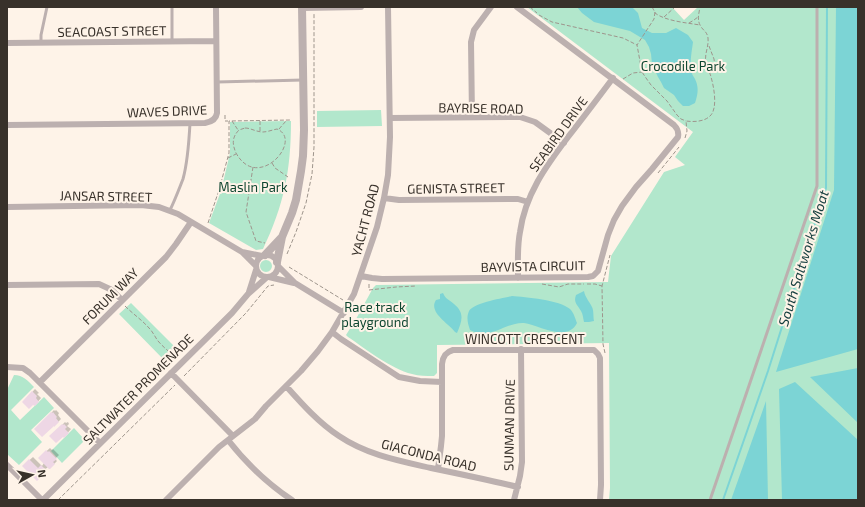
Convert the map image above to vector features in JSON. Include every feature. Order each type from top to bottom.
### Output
[{"type":"street","name":"WAVES DRIVE","points":[[7,126],[190,123],[209,122],[215,119],[217,113],[216,7]]},
{"type":"street","points":[[268,277],[276,273],[282,237],[296,200],[301,171],[304,144],[302,7],[361,7]]},
{"type":"street","name":"YACHT ROAD","points":[[168,499],[215,451],[255,419],[310,361],[332,332],[350,303],[357,288],[376,233],[384,198],[389,155],[390,118],[388,7]]},
{"type":"street","points":[[472,117],[471,42],[474,30],[491,7]]},
{"type":"street","name":"BAYVISTA CIRCUIT","points":[[361,276],[382,279],[593,276],[598,271],[608,235],[622,206],[678,137],[677,128],[674,125],[517,7]]},
{"type":"street","name":"SEACOAST STREET","points":[[7,43],[216,41]]},
{"type":"street","name":"SEABIRD DRIVE","points":[[518,278],[518,248],[520,232],[528,202],[537,181],[613,78]]},
{"type":"street","name":"BAYRISE ROAD","points":[[390,118],[520,117],[535,122],[564,143]]},
{"type":"street","name":"GENISTA STREET","points":[[384,198],[399,200],[518,199],[528,202]]},
{"type":"street","name":"JANSAR STREET","points":[[7,207],[151,206],[170,210],[242,252],[256,268]]},
{"type":"street","name":"FORUM WAY","points":[[40,382],[166,257],[191,222]]},
{"type":"street","points":[[282,237],[264,256],[259,259],[256,268],[260,275],[295,283]]},
{"type":"street","name":"JANSAR STREET","points":[[242,252],[264,256]]},
{"type":"street","points":[[264,256],[272,257],[295,283],[344,313]]},
{"type":"street","name":"SALTWATER PROMENADE","points":[[248,294],[256,268]]},
{"type":"street","name":"SALTWATER PROMENADE","points":[[42,500],[232,313],[248,294],[268,277]]},
{"type":"street","points":[[7,285],[99,284],[112,290],[121,301]]},
{"type":"street","points":[[332,332],[399,376],[420,381],[442,382]]},
{"type":"street","name":"SUNMAN DRIVE","points":[[514,500],[518,487],[522,462],[521,349]]},
{"type":"street","name":"WINCOTT CRESCENT","points":[[438,469],[442,436],[443,358],[446,353],[449,351],[590,349],[594,350],[600,358],[600,500]]},
{"type":"street","points":[[7,367],[23,368],[30,373],[100,443]]},
{"type":"street","points":[[171,373],[231,438],[240,454],[266,480],[292,500]]},
{"type":"street","name":"GIACONDA ROAD","points":[[286,386],[316,417],[339,436],[365,450],[387,457],[518,487]]},
{"type":"street","points":[[7,465],[42,500]]},
{"type":"lane","points":[[41,43],[46,7]]},
{"type":"lane","points":[[172,7],[172,42]]},
{"type":"lane","points":[[710,500],[817,186],[817,7]]},
{"type":"lane","points":[[217,82],[303,80]]},
{"type":"lane","points":[[170,210],[178,192],[187,159],[190,123]]},
{"type":"path","points":[[530,7],[538,14],[552,22],[623,38],[638,45]]},
{"type":"path","points":[[652,7],[655,12],[664,17],[675,21],[700,25]]},
{"type":"path","points":[[664,17],[675,7]]},
{"type":"path","points":[[655,12],[654,19],[638,45],[642,72],[651,85],[667,100],[681,119],[686,121],[698,121],[711,116],[714,107],[712,78],[706,62],[708,38],[700,25],[698,16],[700,7]]},
{"type":"path","points":[[286,256],[300,222],[306,203],[312,174],[314,147],[313,8]]},
{"type":"path","points":[[688,23],[698,16]]},
{"type":"path","points":[[708,45],[714,59],[715,67]]},
{"type":"path","points":[[620,84],[624,77],[633,73],[642,72]]},
{"type":"path","points":[[225,115],[225,121],[292,120]]},
{"type":"path","points":[[260,120],[260,132]]},
{"type":"path","points":[[279,130],[287,120]]},
{"type":"path","points":[[230,121],[239,130]]},
{"type":"path","points":[[208,223],[229,153],[230,121]]},
{"type":"path","points":[[684,140],[687,131],[686,121]]},
{"type":"path","points":[[245,128],[260,132],[279,130],[285,137],[284,145],[279,155],[272,163],[266,166],[249,166],[242,161],[237,154],[233,142],[234,136],[239,130],[245,128]]},
{"type":"path","points":[[657,174],[681,145]]},
{"type":"path","points":[[227,158],[237,154]]},
{"type":"path","points":[[272,163],[275,168],[288,177]]},
{"type":"path","points":[[253,167],[246,212],[256,241],[266,244]]},
{"type":"path","points":[[606,357],[603,344],[602,286],[610,254]]},
{"type":"path","points":[[287,266],[362,310]]},
{"type":"path","points":[[369,278],[370,290],[417,286]]},
{"type":"path","points":[[539,284],[559,286],[568,284],[595,284],[602,286]]},
{"type":"path","points":[[121,301],[150,329],[164,347],[181,363]]},
{"type":"green space","points":[[527,7],[672,7],[684,20],[698,7],[858,7],[858,500],[609,500],[609,343],[437,345],[437,373],[434,376],[425,376],[412,374],[396,368],[346,335],[376,285],[608,282],[611,256],[664,172],[685,165],[675,157],[693,132]]},
{"type":"green space","points":[[381,110],[382,126],[317,127],[317,111]]},
{"type":"green space","name":"Maslin Park","points":[[291,121],[290,155],[281,202],[263,249],[256,250],[209,223],[221,191],[230,153],[230,122]]},
{"type":"green space","points":[[264,260],[268,260],[272,266],[268,272],[264,272],[260,268],[260,264]]},
{"type":"green space","points":[[131,303],[177,349],[165,361],[119,314]]},
{"type":"green space","points":[[14,375],[23,377],[34,387],[11,410],[20,420],[44,397],[54,408],[31,430],[42,442],[19,465],[7,454],[7,390]]},
{"type":"green space","points":[[74,428],[83,438],[83,442],[62,463],[51,451]]},
{"type":"water","points":[[577,7],[632,7],[638,13],[642,28],[652,33],[666,33],[676,28],[688,35],[693,42],[691,66],[692,74],[698,88],[695,103],[689,106],[683,106],[674,95],[664,88],[652,64],[649,47],[645,40],[630,31],[594,22]]},
{"type":"water","points":[[836,7],[858,7],[858,349],[776,372],[834,190]]},
{"type":"water","points":[[584,291],[593,309],[594,321],[584,322],[582,312],[575,302],[576,295]]},
{"type":"water","points":[[443,293],[446,298],[460,311],[462,317],[457,333],[440,317],[435,309],[434,304],[436,300],[440,299],[440,294]]},
{"type":"water","points":[[512,296],[559,303],[570,309],[577,323],[567,332],[552,331],[524,323],[518,323],[491,333],[477,333],[470,330],[468,316],[469,311],[472,308],[489,301]]},
{"type":"water","points":[[858,368],[858,423],[810,377]]},
{"type":"water","points":[[795,382],[858,440],[858,500],[782,500],[779,389]]},
{"type":"water","points":[[766,401],[768,500],[731,500]]},
{"type":"building","points":[[32,391],[37,396],[36,398],[39,402],[29,409],[22,402]]},
{"type":"building","points":[[51,412],[53,412],[57,417],[56,418],[59,422],[42,437],[34,429]]},
{"type":"building","points":[[62,424],[67,427],[65,429],[69,433],[56,443],[49,436]]},
{"type":"building","points":[[46,450],[57,459],[53,462],[55,464],[50,469],[38,458]]},
{"type":"building","points":[[29,459],[38,468],[41,465],[46,470],[40,475],[41,477],[37,481],[22,466]]},
{"type":"waterway","name":"South Saltworks Moat","points":[[723,500],[768,371],[826,188],[827,7]]},
{"type":"park label","name":"Crocodile Park","points":[[683,66]]},
{"type":"park label","name":"Race track playground","points":[[375,314]]}]
